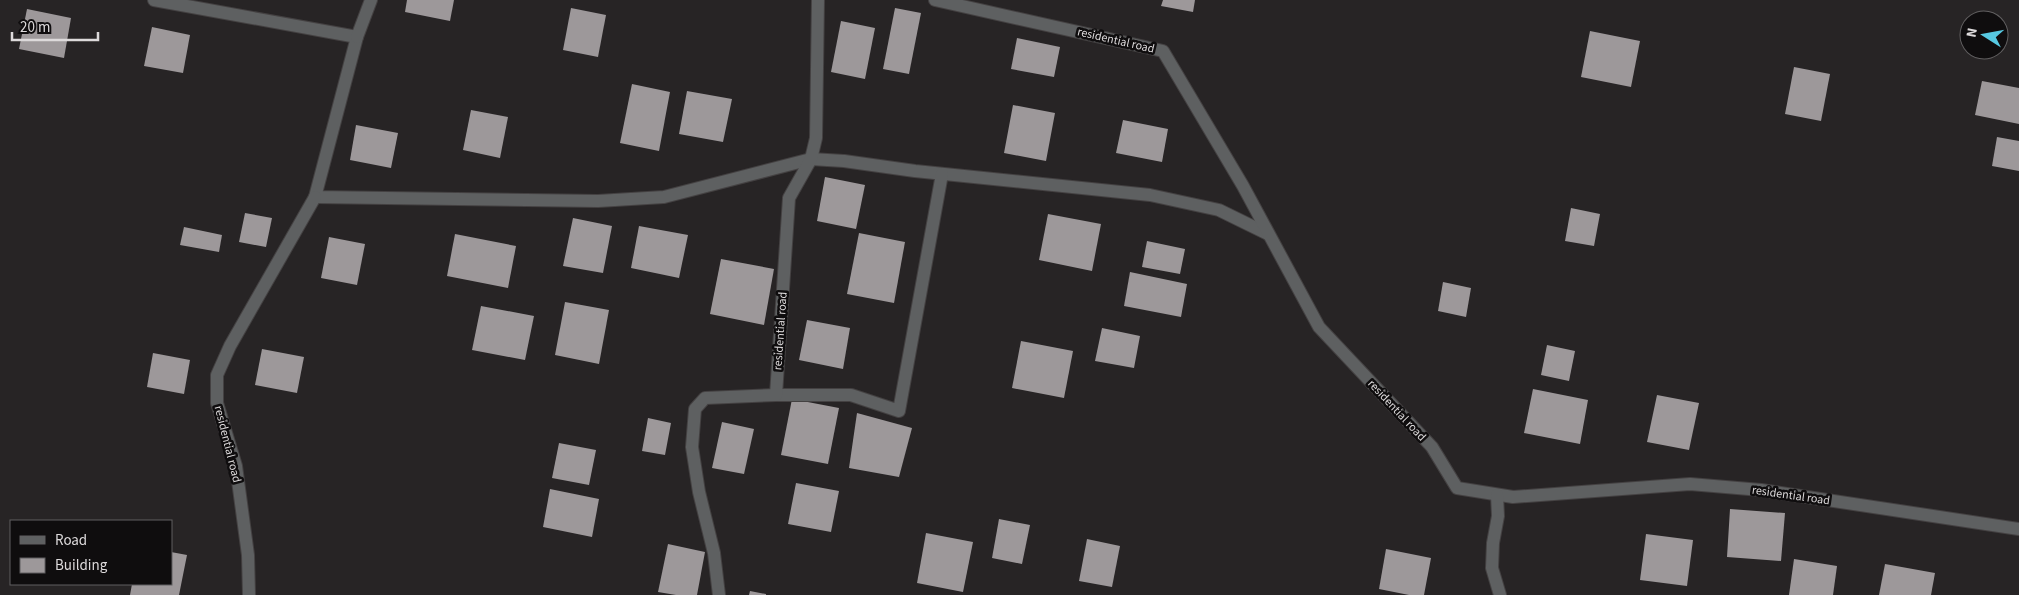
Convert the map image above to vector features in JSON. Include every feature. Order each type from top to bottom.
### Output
[{"type":"street","points":[[154,0],[357,37]]},
{"type":"street","name":"residential road","points":[[249,595],[248,555],[236,466],[217,403],[217,375],[230,346],[315,197],[357,37],[371,0]]},
{"type":"street","name":"residential road","points":[[776,395],[789,198],[811,159],[816,138],[818,112],[818,0]]},
{"type":"street","name":"residential road","points":[[935,0],[1163,51],[1243,186],[1319,327],[1432,448],[1457,488],[1513,497],[1690,484],[1761,490],[2019,529]]},
{"type":"street","points":[[315,197],[598,201],[664,197],[811,159],[1150,195],[1219,210],[1268,234]]},
{"type":"street","points":[[719,595],[714,553],[699,492],[692,447],[695,409],[705,398],[851,394],[899,411],[942,174]]},
{"type":"street","points":[[1497,495],[1498,516],[1493,543],[1492,568],[1500,595]]},
{"type":"building","points":[[407,0],[454,0],[450,21],[405,12]]},
{"type":"building","points":[[1163,0],[1195,0],[1193,12],[1161,6]]},
{"type":"building","points":[[571,8],[606,15],[598,57],[563,50]]},
{"type":"building","points":[[895,8],[921,13],[909,74],[883,69]]},
{"type":"building","points":[[27,9],[71,18],[64,58],[19,49]]},
{"type":"building","points":[[841,21],[875,28],[865,79],[831,72]]},
{"type":"building","points":[[152,27],[190,35],[183,73],[144,66]]},
{"type":"building","points":[[1590,31],[1640,41],[1631,87],[1581,77]]},
{"type":"building","points":[[1017,38],[1060,47],[1054,77],[1011,69]]},
{"type":"building","points":[[1794,67],[1830,74],[1821,121],[1785,114]]},
{"type":"building","points":[[1982,81],[2019,88],[2019,124],[1975,115]]},
{"type":"building","points":[[632,84],[670,92],[659,151],[620,143]]},
{"type":"building","points":[[687,91],[732,99],[723,142],[679,134]]},
{"type":"building","points":[[1013,105],[1055,113],[1046,161],[1004,153]]},
{"type":"building","points":[[471,110],[508,117],[500,158],[463,150]]},
{"type":"building","points":[[1123,120],[1168,129],[1162,162],[1116,153]]},
{"type":"building","points":[[356,125],[398,133],[391,168],[350,160]]},
{"type":"building","points":[[1997,137],[2019,141],[2019,171],[1992,166]]},
{"type":"building","points":[[825,177],[865,185],[856,229],[817,221]]},
{"type":"building","points":[[1571,208],[1600,214],[1594,246],[1565,241]]},
{"type":"building","points":[[245,213],[272,218],[266,247],[239,242]]},
{"type":"building","points":[[1048,214],[1101,224],[1092,271],[1039,260]]},
{"type":"building","points":[[573,218],[612,226],[603,273],[563,266]]},
{"type":"building","points":[[639,226],[688,235],[679,278],[631,268]]},
{"type":"building","points":[[184,227],[222,235],[219,252],[180,245]]},
{"type":"building","points":[[859,233],[905,242],[894,303],[847,294]]},
{"type":"building","points":[[455,234],[516,246],[508,288],[447,276]]},
{"type":"building","points":[[329,237],[365,244],[357,285],[321,278]]},
{"type":"building","points":[[1147,241],[1185,249],[1180,274],[1142,267]]},
{"type":"building","points":[[721,259],[774,269],[764,325],[710,314]]},
{"type":"building","points":[[1130,272],[1187,284],[1181,317],[1124,306]]},
{"type":"building","points":[[1443,282],[1471,288],[1466,317],[1438,311]]},
{"type":"building","points":[[565,302],[609,310],[599,364],[555,355]]},
{"type":"building","points":[[481,306],[534,316],[525,360],[472,350]]},
{"type":"building","points":[[807,320],[850,328],[843,369],[799,360]]},
{"type":"building","points":[[1102,328],[1140,336],[1134,368],[1095,361]]},
{"type":"building","points":[[1021,341],[1073,351],[1064,398],[1012,388]]},
{"type":"building","points":[[1547,345],[1575,351],[1569,381],[1541,375]]},
{"type":"building","points":[[262,349],[304,357],[297,393],[255,385]]},
{"type":"building","points":[[153,353],[190,360],[184,394],[147,387]]},
{"type":"building","points":[[1533,389],[1588,400],[1580,444],[1524,433]]},
{"type":"building","points":[[1657,395],[1699,403],[1689,450],[1647,442]]},
{"type":"building","points":[[792,399],[839,408],[828,464],[781,455]]},
{"type":"building","points":[[857,413],[912,428],[899,477],[849,468]]},
{"type":"building","points":[[648,418],[671,423],[665,455],[642,451]]},
{"type":"building","points":[[722,422],[754,429],[744,474],[712,468]]},
{"type":"building","points":[[559,443],[596,450],[589,485],[552,478]]},
{"type":"building","points":[[796,483],[839,491],[831,532],[788,524]]},
{"type":"building","points":[[550,489],[599,499],[592,537],[543,527]]},
{"type":"building","points":[[1730,509],[1785,513],[1781,561],[1727,557]]},
{"type":"building","points":[[999,519],[1030,525],[1022,564],[992,558]]},
{"type":"building","points":[[926,533],[973,542],[963,592],[917,583]]},
{"type":"building","points":[[1646,534],[1693,540],[1687,586],[1640,580]]},
{"type":"building","points":[[1087,539],[1120,546],[1112,587],[1079,581]]},
{"type":"building","points":[[668,544],[705,552],[697,595],[676,595],[658,592]]},
{"type":"building","points":[[1386,549],[1431,558],[1424,595],[1409,595],[1379,589]]},
{"type":"building","points":[[172,552],[187,555],[179,595],[130,595],[132,585],[172,585]]},
{"type":"building","points":[[1794,559],[1837,566],[1833,595],[1789,595]]},
{"type":"building","points":[[1885,564],[1935,573],[1931,595],[1879,595]]},
{"type":"building","points":[[750,591],[766,594],[766,595],[749,595]]}]
